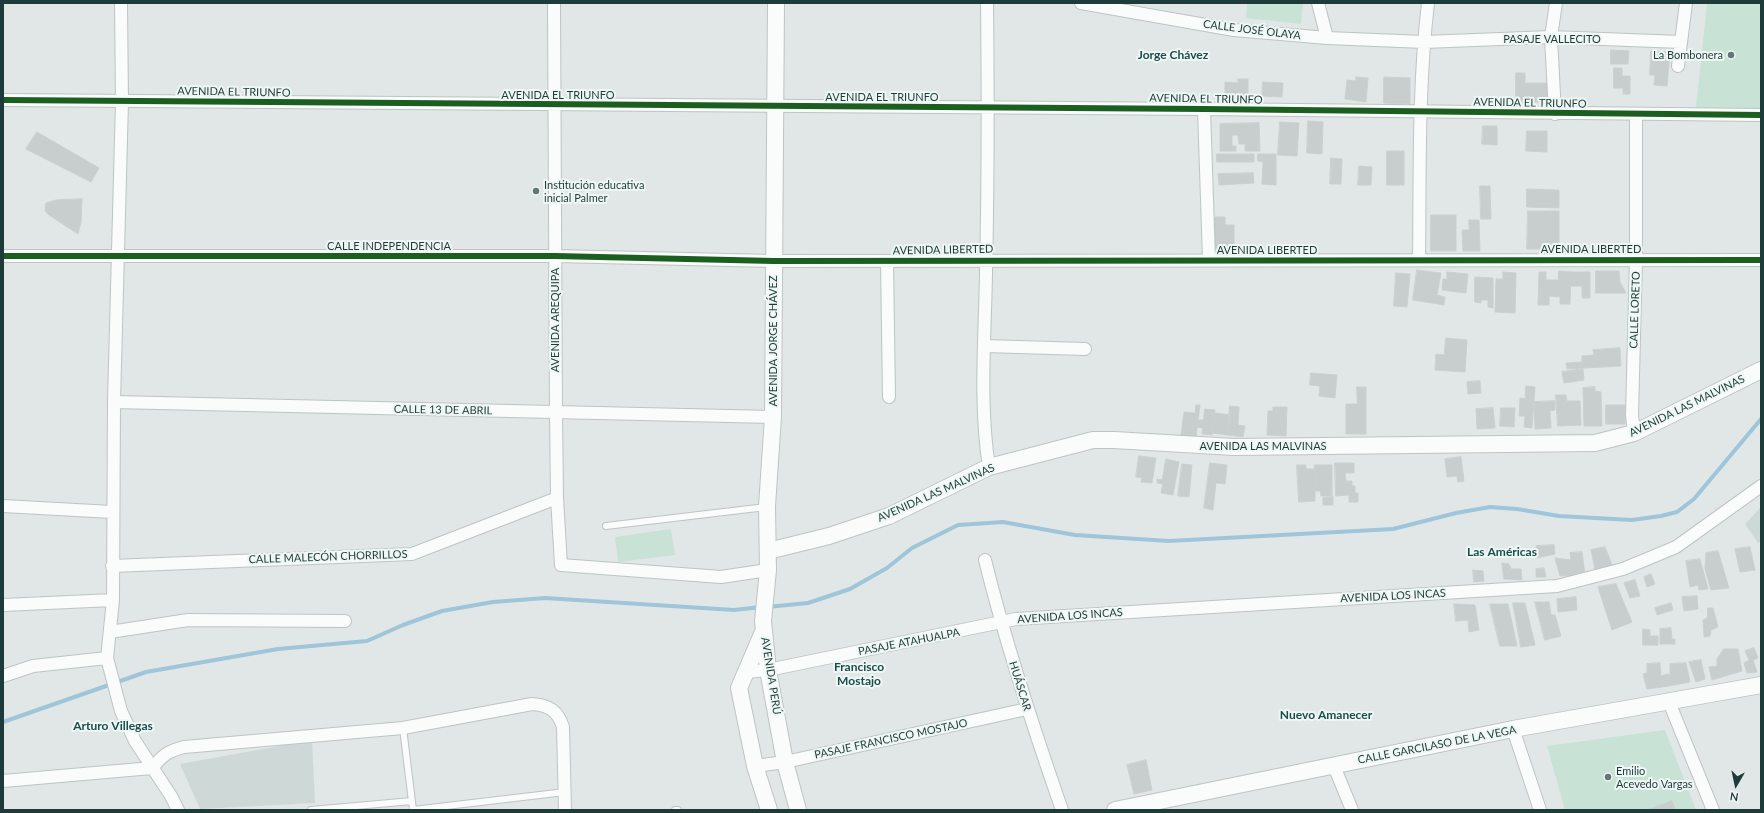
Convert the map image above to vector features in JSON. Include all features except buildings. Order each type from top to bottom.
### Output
[{"type":"street","points":[[121,3],[122,101],[112,512],[113,600],[108,662],[121,710],[135,741],[171,796],[178,810]]},
{"type":"street","name":"AVENIDA AREQUIPA","points":[[554,3],[557,498],[561,565],[721,576],[768,576]]},
{"type":"street","name":"AVENIDA JORGE CHÁVEZ","points":[[764,626],[768,576],[767,506],[773,417],[776,3]]},
{"type":"street","points":[[987,3],[987,260],[983,388],[984,435],[989,467]]},
{"type":"street","name":"CALLE JOSÉ OLAYA","points":[[1081,3],[1234,30],[1327,38],[1424,42]]},
{"type":"street","points":[[1318,3],[1327,38]]},
{"type":"street","points":[[1419,260],[1421,112],[1424,42],[1428,3]]},
{"type":"street","points":[[1555,114],[1551,37],[1556,3]]},
{"type":"street","points":[[1678,66],[1686,3]]},
{"type":"street","name":"PASAJE VALLECITO","points":[[1424,42],[1551,37],[1681,42]]},
{"type":"street","name":"AVENIDA EL TRIUNFO","points":[[3,100],[988,107],[1636,115],[1761,115]]},
{"type":"street","points":[[1204,109],[1209,260]]},
{"type":"street","name":"CALLE LORETO","points":[[1634,433],[1632,415],[1636,259],[1636,115]]},
{"type":"street","name":"CALLE INDEPENDENCIA","points":[[3,256],[555,256],[774,261]]},
{"type":"street","name":"AVENIDA LIBERTED","points":[[774,261],[1761,260]]},
{"type":"street","points":[[887,261],[889,397]]},
{"type":"street","points":[[985,346],[1085,349]]},
{"type":"street","name":"AVENIDA LAS MALVINAS","points":[[768,551],[829,536],[889,516],[989,467],[1093,440],[1234,447],[1595,443],[1634,433],[1761,370]]},
{"type":"street","name":"CALLE 13 DE ABRIL","points":[[114,402],[773,417]]},
{"type":"street","name":"AVENIDA LOS INCAS","points":[[1001,623],[1016,619],[1557,586],[1623,569],[1676,547],[1761,486]]},
{"type":"street","name":"CALLE MALECÓN CHORRILLOS","points":[[112,566],[412,554],[557,498]]},
{"type":"street","points":[[3,506],[112,512]]},
{"type":"street","name":"HUÁSCAR","points":[[985,560],[1001,623],[1027,709],[1062,810]]},
{"type":"street","points":[[3,605],[113,600]]},
{"type":"street","points":[[110,632],[188,620],[345,621]]},
{"type":"street","name":"PASAJE ATAHUALPA","points":[[746,672],[768,670],[1001,623]]},
{"type":"street","name":"AVENIDA PERÚ","points":[[764,626],[768,670],[785,762],[798,810]]},
{"type":"street","name":"AVENIDA PERÚ","points":[[764,626],[739,688],[755,766],[769,810]]},
{"type":"street","points":[[3,676],[33,666],[108,662]]},
{"type":"street","name":"CALLE GARCILASO DE LA VEGA","points":[[1115,810],[1513,729],[1761,685]]},
{"type":"street","points":[[1670,702],[1713,810]]},
{"type":"street","points":[[3,781],[152,768],[171,750],[184,747],[403,728],[532,704],[550,707],[561,719],[563,727],[566,810]]},
{"type":"street","name":"PASAJE FRANCISCO MOSTAJO","points":[[755,766],[785,762],[1027,709]]},
{"type":"street","points":[[1513,729],[1540,810]]},
{"type":"street","points":[[1334,766],[1352,810]]},
{"type":"lane","points":[[606,526],[767,506]]},
{"type":"lane","points":[[403,728],[413,810],[565,792]]},
{"type":"lane","points":[[311,810],[412,801]]},
{"type":"shaded area","points":[[1761,507],[1761,541],[1758,543],[1745,524]]},
{"type":"shaded area","points":[[312,740],[315,803],[200,809],[180,764]]},
{"type":"green space","points":[[1247,3],[1303,3],[1301,24],[1246,18]]},
{"type":"green space","name":"La Bombonera","points":[[1707,3],[1761,3],[1761,108],[1696,108]]},
{"type":"green space","points":[[671,529],[675,555],[618,562],[615,537]]},
{"type":"green space","points":[[1665,730],[1696,810],[1565,810],[1547,746]]},
{"type":"waterway","points":[[767,607],[808,603],[850,589],[887,568],[912,548],[958,525],[1003,522],[1075,535],[1169,541],[1393,529],[1456,513],[1490,507],[1517,509],[1559,516],[1632,520],[1661,516],[1677,512],[1694,499],[1761,419]]},
{"type":"waterway","points":[[3,722],[146,672],[278,649],[367,641],[403,625],[442,611],[493,602],[545,598],[734,610],[761,607]]},
{"type":"cycle path","points":[[3,100],[1204,109],[1761,115]]},
{"type":"cycle path","points":[[3,256],[555,256],[774,261],[1761,260]]},
{"type":"place","name":"La Bombonera","points":[[1731,55]]},
{"type":"place","name":"Institución educativa inicial Palmer","points":[[536,191]]},
{"type":"place","name":"Emilio Acevedo Vargas","points":[[1608,777]]},
{"type":"district","name":"Jorge Chávez","points":[[1173,55]]},
{"type":"district","name":"Las Américas","points":[[1502,552]]},
{"type":"district","name":"Francisco Mostajo","points":[[859,674]]},
{"type":"district","name":"Nuevo Amanecer","points":[[1326,715]]},
{"type":"district","name":"Arturo Villegas","points":[[113,726]]}]
